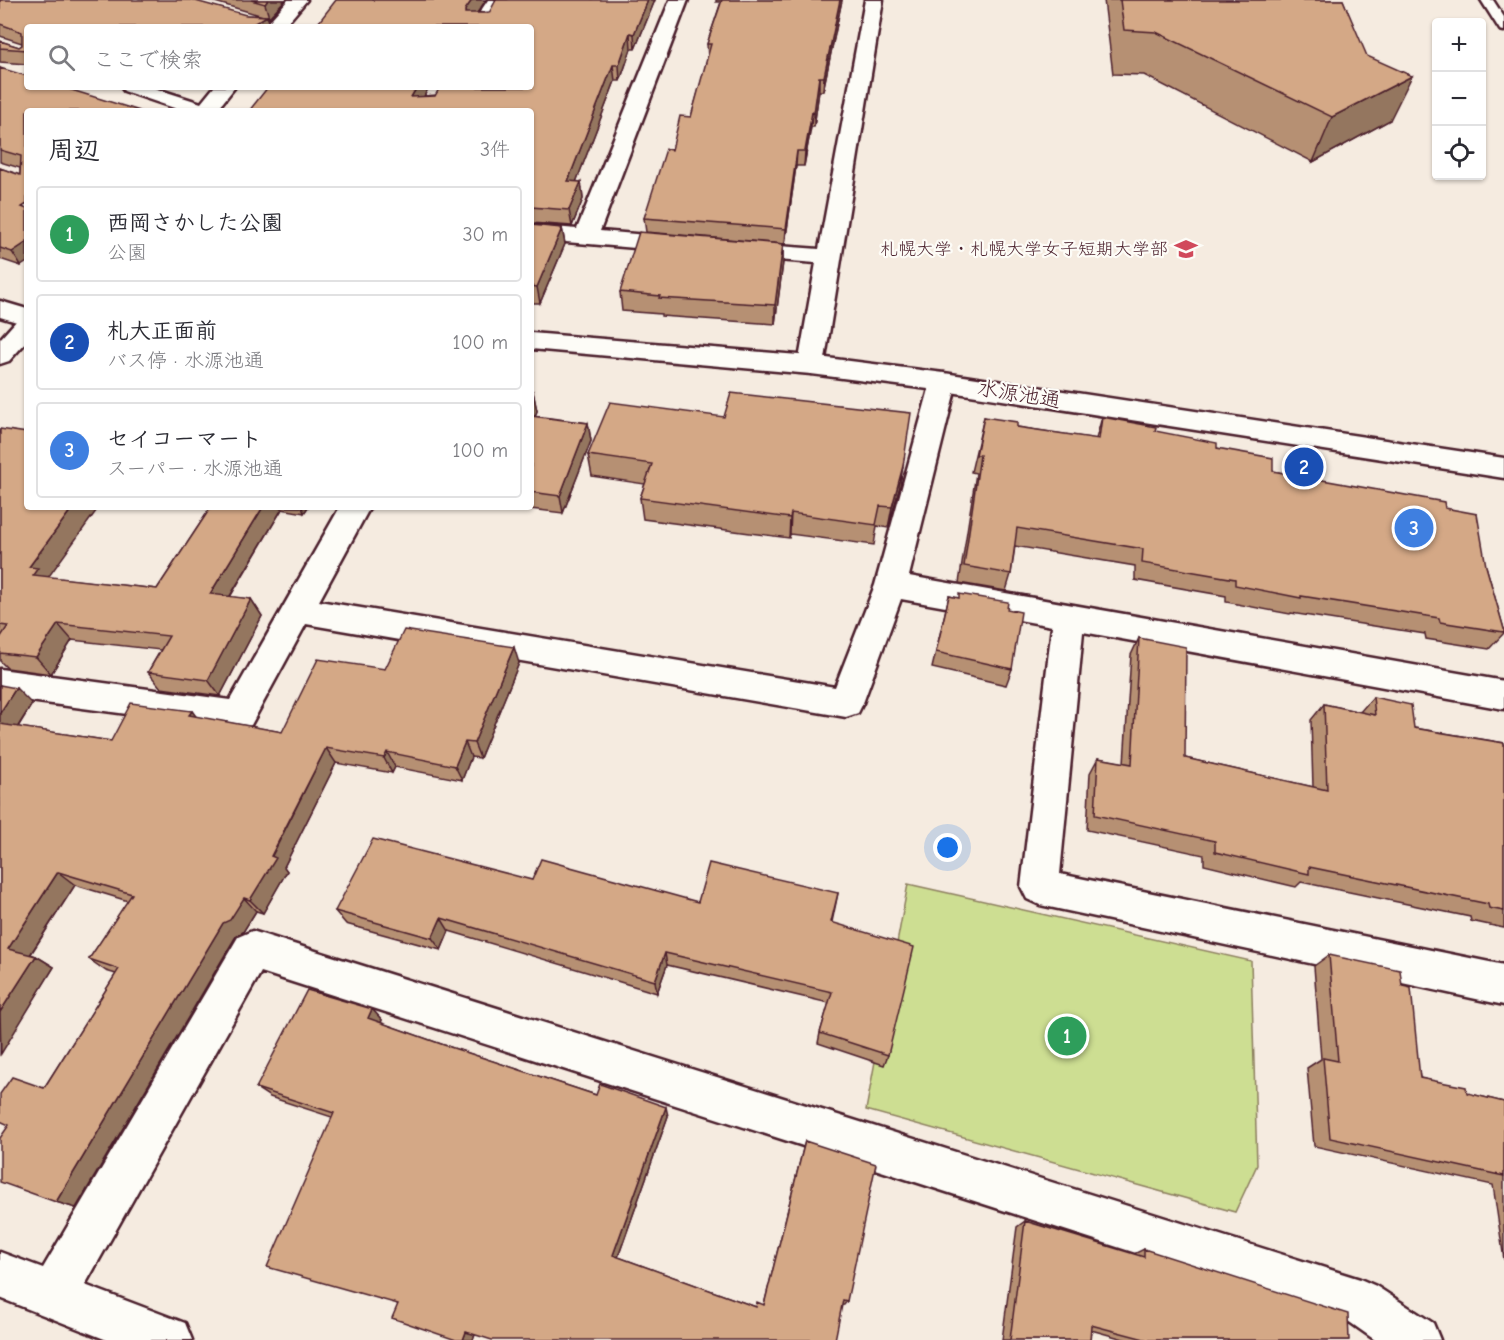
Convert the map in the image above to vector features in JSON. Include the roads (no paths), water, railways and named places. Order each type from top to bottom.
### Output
[{"type":"street","points":[[271,24],[298,0]]},
{"type":"street","points":[[482,24],[497,0]]},
{"type":"street","points":[[586,237],[679,0]]},
{"type":"street","points":[[811,365],[874,0]]},
{"type":"street","points":[[140,90],[196,108]]},
{"type":"street","points":[[208,108],[222,90]]},
{"type":"street","points":[[534,232],[829,257]]},
{"type":"street","points":[[0,309],[24,315]]},
{"type":"street","points":[[0,355],[24,328]]},
{"type":"street","name":"水源池通","points":[[534,341],[811,365],[944,382],[1504,468]]},
{"type":"street","points":[[299,610],[846,703],[891,585],[944,382]]},
{"type":"street","points":[[0,683],[239,715],[353,510]]},
{"type":"street","points":[[891,585],[1504,695]]},
{"type":"street","points":[[1069,616],[1040,887],[1504,985]]},
{"type":"street","points":[[53,1296],[252,950],[1360,1302],[1416,1340]]},
{"type":"street","points":[[0,1275],[168,1340]]},
{"type":"lane","points":[[1487,0],[1504,27]]},
{"type":"place","name":"札幌大学・札幌大学女子短期大学部","points":[[1186,249]]},
{"type":"place","name":"札大正面前","points":[[1304,467]]},
{"type":"place","name":"セイコーマート","points":[[1414,528]]},
{"type":"place","name":"西岡さかした公園","points":[[1067,1036]]}]
